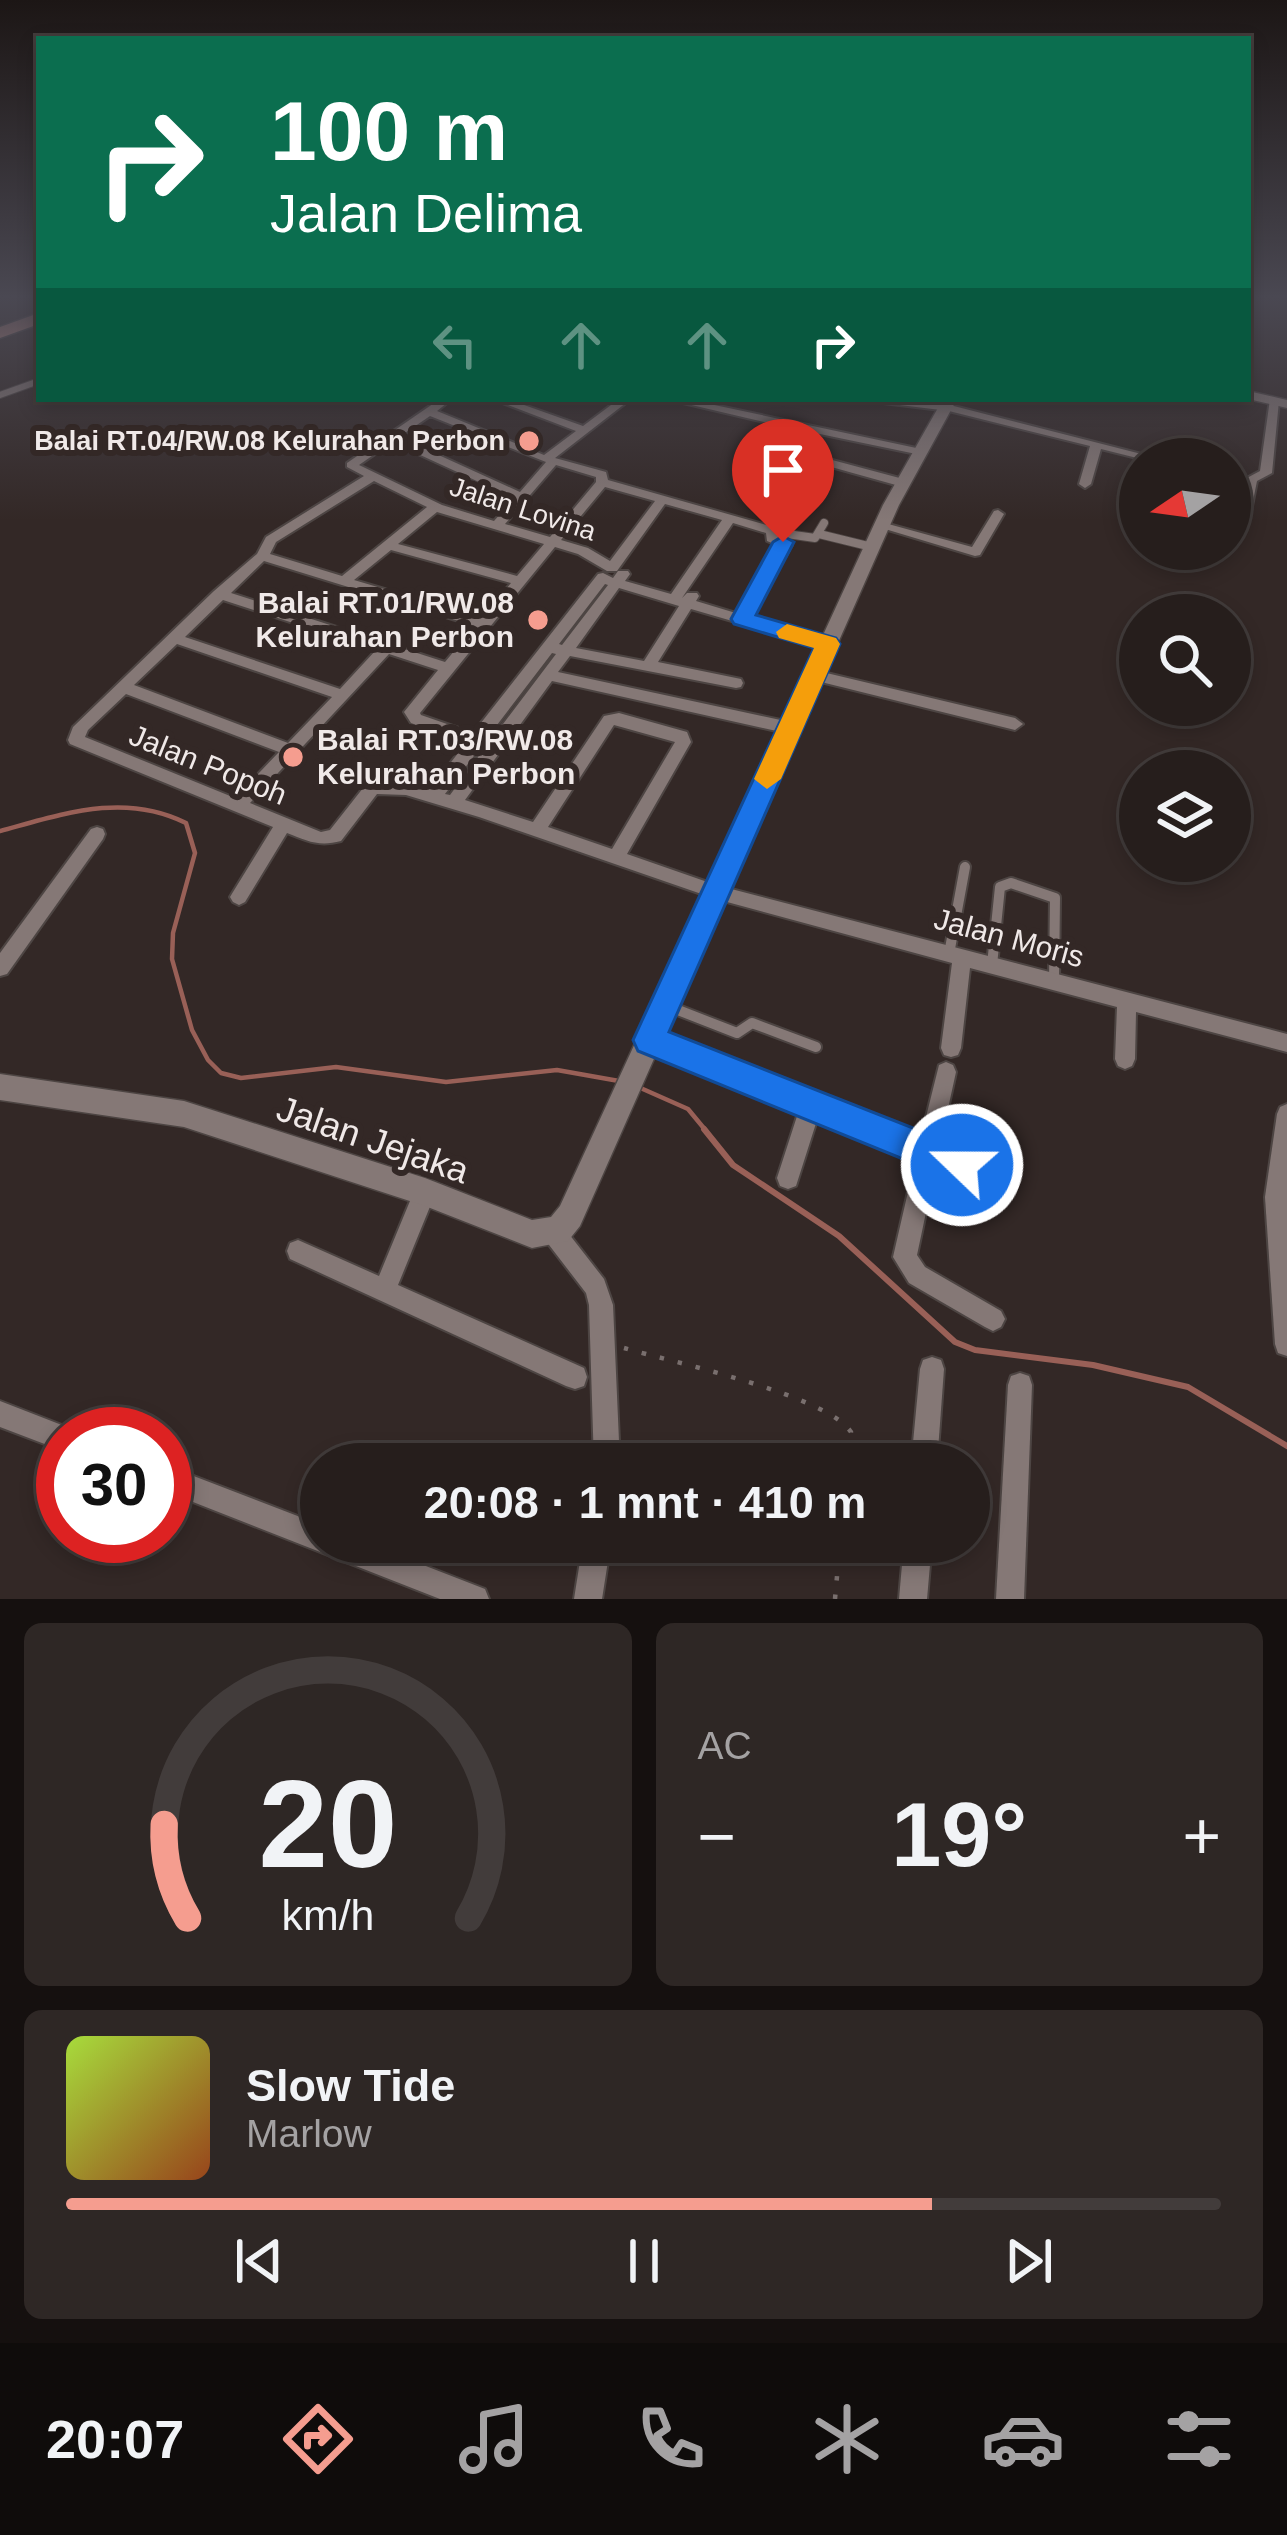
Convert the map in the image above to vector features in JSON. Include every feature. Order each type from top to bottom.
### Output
[{"type":"street","points":[[1251,396],[1281,402],[1266,472],[1251,480]]},
{"type":"street","points":[[390,437],[442,402]]},
{"type":"street","points":[[505,402],[584,430]]},
{"type":"street","points":[[494,526],[549,460],[617,402]]},
{"type":"street","points":[[685,402],[921,452]]},
{"type":"street","points":[[911,402],[947,405],[1119,451]]},
{"type":"street","points":[[606,1443],[604,1343],[596,1287],[554,1233],[570,1216],[881,526],[947,405]]},
{"type":"street","points":[[429,411],[549,460],[602,476],[602,482],[411,715],[495,747]]},
{"type":"street","points":[[746,482],[788,424]]},
{"type":"street","points":[[390,437],[521,497]]},
{"type":"street","name":"Jalan Lovina","points":[[390,437],[351,463],[435,507],[590,554],[615,574],[829,641]]},
{"type":"street","points":[[1085,484],[1096,446]]},
{"type":"street","points":[[821,461],[903,483]]},
{"type":"street","points":[[291,750],[123,687],[262,556],[280,532],[373,476]]},
{"type":"street","points":[[602,482],[773,532],[772,538],[786,545],[744,615]]},
{"type":"street","points":[[433,797],[477,741],[527,690],[667,500]]},
{"type":"street","points":[[346,580],[435,507]]},
{"type":"street","points":[[881,526],[975,551],[998,514]]},
{"type":"street","points":[[655,668],[648,661],[730,518]]},
{"type":"street","points":[[389,544],[520,581]]},
{"type":"street","points":[[262,556],[484,624]]},
{"type":"street","points":[[219,594],[447,668]]},
{"type":"street","points":[[174,638],[342,695]]},
{"type":"street","points":[[237,806],[386,649]]},
{"type":"street","points":[[558,650],[736,683]]},
{"type":"street","points":[[453,802],[495,747],[527,690],[549,675],[558,650]]},
{"type":"street","points":[[549,675],[790,728]]},
{"type":"street","points":[[814,675],[1015,724]]},
{"type":"street","name":"Jalan Popoh","points":[[123,687],[74,736],[325,840]]},
{"type":"street","points":[[538,829],[627,692]]},
{"type":"street","points":[[610,720],[681,736],[683,742],[617,856]]},
{"type":"street","name":"Jalan Moris","points":[[325,840],[335,836],[373,787],[433,797],[716,892],[1287,1043]]},
{"type":"street","points":[[239,897],[283,825]]},
{"type":"street","points":[[0,968],[98,834]]},
{"type":"street","points":[[956,955],[948,1060],[904,1251],[917,1275],[992,1319]]},
{"type":"street","points":[[1125,1060],[1126,1000]]},
{"type":"street","points":[[649,1040],[996,1178]]},
{"type":"street","name":"Jalan Jejaka","points":[[0,1088],[184,1114],[425,1192],[532,1234],[554,1233]]},
{"type":"street","points":[[788,1178],[811,1105]]},
{"type":"street","points":[[1287,1114],[1276,1197],[1287,1344]]},
{"type":"street","points":[[384,1291],[425,1192]]},
{"type":"street","points":[[298,1251],[575,1377]]},
{"type":"street","points":[[926,1443],[932,1369]]},
{"type":"street","points":[[1010,1599],[1020,1385]]},
{"type":"street","points":[[0,1414],[36,1428]]},
{"type":"street","points":[[192,1488],[300,1530]]},
{"type":"street","points":[[383,1563],[475,1599]]},
{"type":"street","points":[[588,1599],[594,1563]]},
{"type":"street","points":[[914,1599],[917,1563]]},
{"type":"lane","points":[[0,395],[36,382]]},
{"type":"lane","points":[[773,532],[812,538],[824,524]]},
{"type":"lane","points":[[819,534],[872,547]]},
{"type":"lane","points":[[956,955],[965,867]]},
{"type":"lane","points":[[992,965],[1000,890],[1004,884],[1015,884],[1046,892],[1056,901],[1054,981]]},
{"type":"lane","points":[[665,1005],[737,1033],[752,1023],[816,1047]]},
{"type":"path","points":[[604,1343],[813,1403],[848,1421],[850,1443]]},
{"type":"path","points":[[835,1599],[838,1563]]},
{"type":"waterway","points":[[0,831],[117,807],[186,823],[195,853],[173,933],[172,959],[192,1030],[221,1073],[241,1078],[336,1067],[446,1082],[557,1070],[619,1081]]},
{"type":"waterway","points":[[636,1086],[688,1109],[707,1132]]},
{"type":"waterway","points":[[704,1129],[733,1165],[839,1236],[955,1342],[975,1350],[1093,1365],[1188,1387],[1287,1446]]},
{"type":"slow traffic","points":[[767,779],[828,644],[787,632]]},
{"type":"place","name":"Balai RT.04/RW.08 Kelurahan Perbon","points":[[529,441]]},
{"type":"place","name":"Balai RT.01/RW.08 Kelurahan Perbon","points":[[538,620]]},
{"type":"place","name":"Balai RT.03/RW.08 Kelurahan Perbon","points":[[293,757]]},
{"type":"route","points":[[783,542],[742,619],[828,644],[649,1040],[962,1165]]}]
